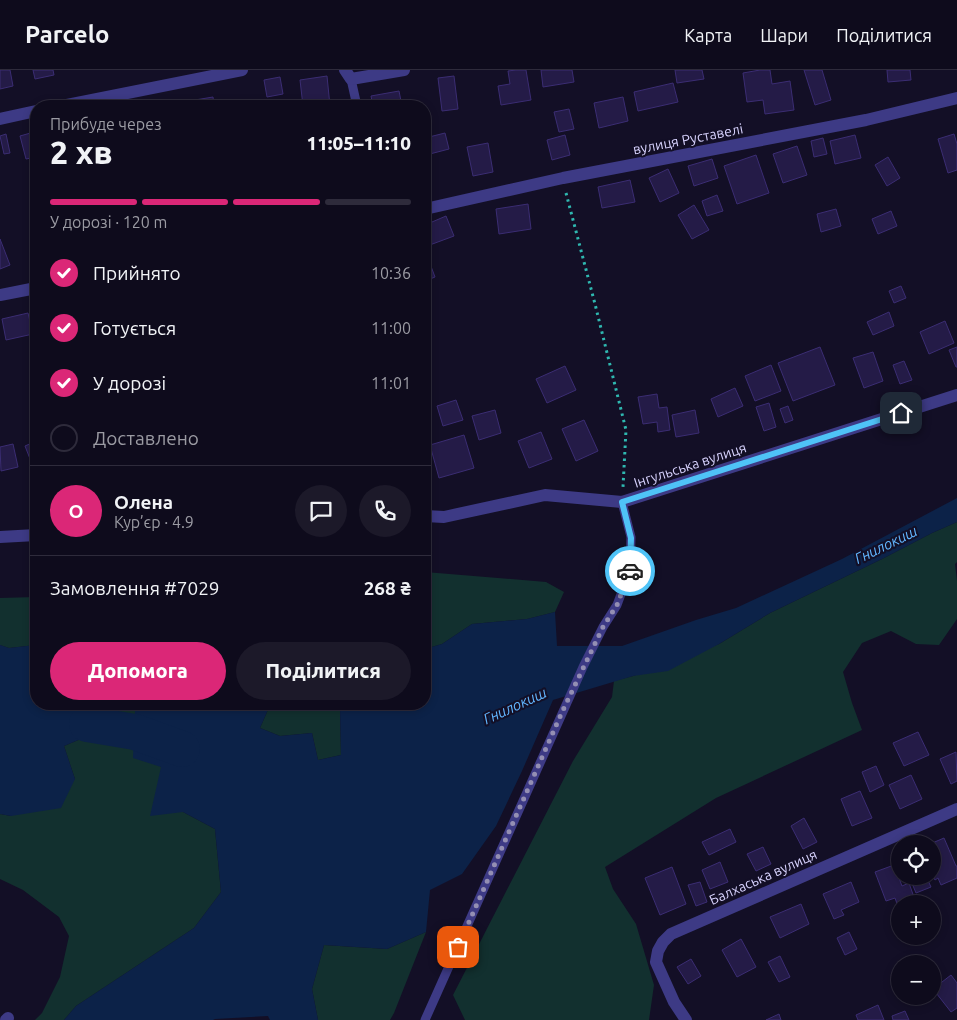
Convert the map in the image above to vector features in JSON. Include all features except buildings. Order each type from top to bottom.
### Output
[{"type":"street","points":[[92,100],[242,70]]},
{"type":"street","points":[[348,75],[404,70]]},
{"type":"street","name":"вулиця Руставелі","points":[[431,208],[563,178],[866,120],[957,98]]},
{"type":"street","points":[[0,119],[30,112]]},
{"type":"street","points":[[0,295],[30,289]]},
{"type":"street","name":"Інгульська вулиця","points":[[431,516],[444,517],[545,495],[622,502],[957,395]]},
{"type":"street","points":[[0,537],[30,535]]},
{"type":"street","name":"Балхаська вулиця","points":[[686,1020],[674,1002],[656,962],[658,951],[671,934],[957,809]]},
{"type":"lane","points":[[348,75],[355,100]]},
{"type":"lane","points":[[425,1020],[563,710],[603,627],[617,605],[630,570],[631,538],[622,502]]},
{"type":"path","points":[[563,178],[626,430],[622,502]]},
{"type":"green space","points":[[957,522],[957,562],[955,564],[957,619],[939,645],[916,644],[891,631],[862,643],[843,672],[862,730],[716,798],[605,867],[613,889],[636,924],[654,985],[649,1020],[465,1020],[453,995],[573,761],[612,697],[614,681],[633,676],[719,644],[770,613]]},
{"type":"green space","points":[[431,572],[546,582],[564,592],[555,612],[527,619],[472,624],[442,644],[431,647]]},
{"type":"green space","points":[[30,597],[30,646],[9,648],[0,645],[0,598]]},
{"type":"green space","points":[[77,710],[147,710],[135,711],[135,732],[161,767],[183,812],[215,829],[221,892],[194,928],[76,1006],[64,1020],[35,1020],[42,1013],[60,977],[69,936],[59,917],[23,890],[0,879],[0,814],[11,816],[75,779],[64,746],[83,738]]},
{"type":"green space","points":[[268,710],[340,710],[341,755],[318,760],[312,733],[280,736],[260,728]]},
{"type":"green space","points":[[426,932],[390,1020],[318,1020],[312,989],[324,945],[387,949]]},
{"type":"water","points":[[957,498],[957,522],[770,613],[719,644],[668,671],[633,676],[553,700],[496,826],[462,874],[430,890],[426,932],[387,949],[324,945],[312,989],[318,1020],[270,1020],[268,1016],[213,1020],[64,1020],[76,1006],[194,928],[221,892],[215,829],[183,812],[150,816],[161,767],[133,758],[135,711],[268,710],[260,728],[280,736],[312,733],[318,760],[341,755],[340,710],[431,710],[431,647],[442,644],[472,624],[527,619],[555,612],[557,646],[622,646],[736,608],[842,559]]},
{"type":"water","points":[[0,645],[9,648],[30,646],[30,710],[79,710],[87,724],[83,738],[64,746],[75,779],[61,808],[11,816],[0,814]]},
{"type":"waterway","name":"Гнилокиш","points":[[87,724],[135,732],[182,749]]},
{"type":"way so far","points":[[458,947],[563,710],[603,627],[617,605],[630,571]]},
{"type":"route","points":[[630,571],[631,538],[622,502],[901,413]]}]
